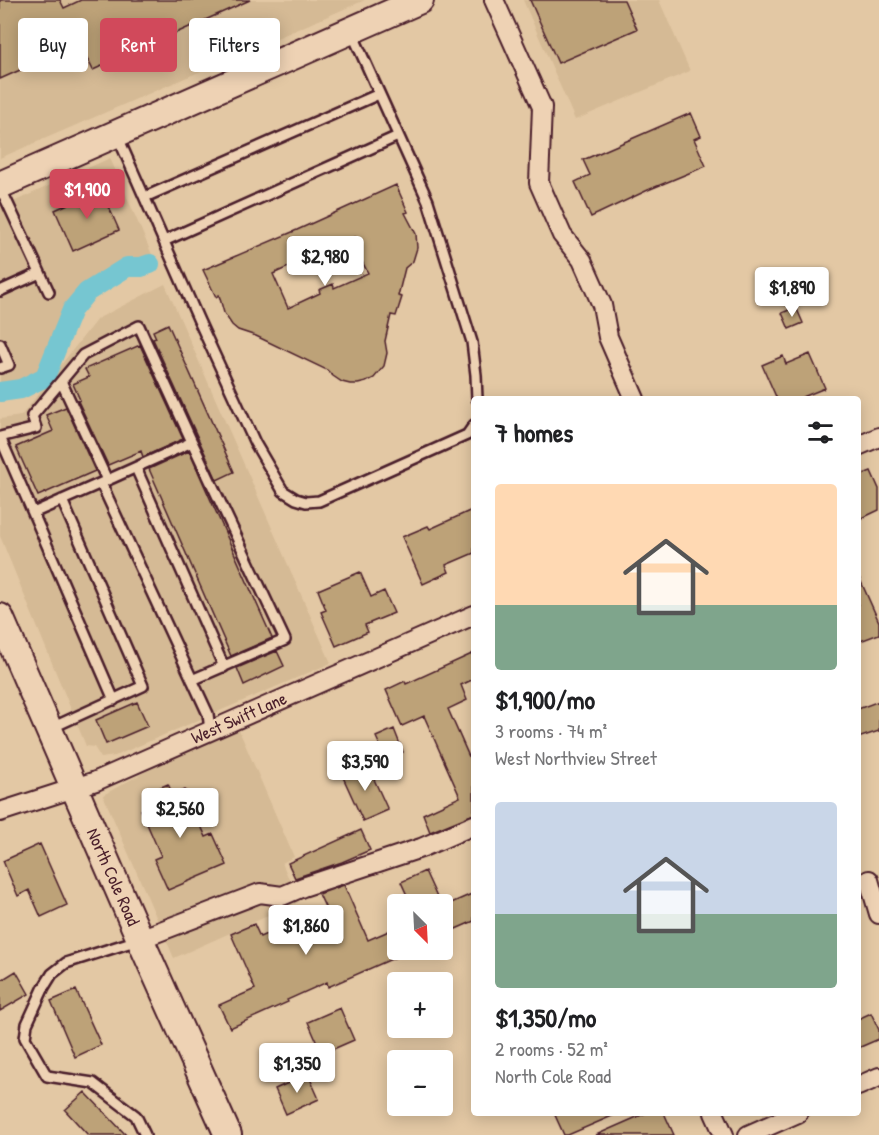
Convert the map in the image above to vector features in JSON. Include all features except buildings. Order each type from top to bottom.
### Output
[{"type":"main road","points":[[0,186],[420,0]]},
{"type":"main road","name":"North Cole Road","points":[[0,617],[228,1135]]},
{"type":"street","points":[[494,0],[542,106],[539,183],[562,235],[582,260],[602,305],[608,337],[634,396]]},
{"type":"street","points":[[861,445],[879,437]]},
{"type":"street","name":"West Swift Lane","points":[[0,812],[96,781],[471,616]]},
{"type":"street","points":[[140,939],[260,893],[282,896],[421,848],[471,826]]},
{"type":"street","points":[[869,880],[879,914]]},
{"type":"street","points":[[861,1085],[879,1077]]},
{"type":"street","points":[[715,1116],[724,1135]]},
{"type":"street","points":[[748,1135],[791,1116]]},
{"type":"lane","points":[[351,31],[428,201],[472,342],[477,396]]},
{"type":"lane","points":[[144,197],[379,94]]},
{"type":"lane","points":[[116,134],[255,443],[283,491],[306,502],[320,501],[467,435],[471,429]]},
{"type":"lane","points":[[164,241],[398,136]]},
{"type":"lane","points":[[0,186],[49,292]]},
{"type":"lane","points":[[0,291],[40,273]]},
{"type":"lane","points":[[114,700],[0,437],[36,428],[32,416],[83,356],[139,326],[285,640],[192,680]]},
{"type":"lane","points":[[0,344],[9,365],[0,368]]},
{"type":"lane","points":[[61,381],[207,714],[210,730]]},
{"type":"lane","points":[[33,513],[192,442]]},
{"type":"lane","points":[[136,468],[224,667]]},
{"type":"lane","points":[[48,729],[143,686],[63,500]]},
{"type":"lane","points":[[140,939],[66,963],[52,974],[27,1024],[25,1038],[47,1076],[93,1083],[136,1116],[145,1135]]},
{"type":"shaded area","points":[[0,0],[365,0],[280,37],[280,18],[189,18],[189,72],[199,72],[0,158]]},
{"type":"shaded area","points":[[523,0],[659,0],[690,71],[575,120]]},
{"type":"shaded area","points":[[110,158],[153,257],[125,259],[99,276],[69,307],[37,379],[0,384],[0,208]]},
{"type":"shaded area","points":[[165,284],[331,663],[115,756],[101,758],[94,747],[86,746],[0,536],[0,419],[21,416],[97,319]]},
{"type":"shaded area","points":[[238,728],[294,857],[282,863],[299,902],[174,958],[103,795],[172,757]]},
{"type":"waterway","points":[[0,392],[21,389],[45,377],[72,310],[87,292],[127,267],[141,267],[150,264]]}]
